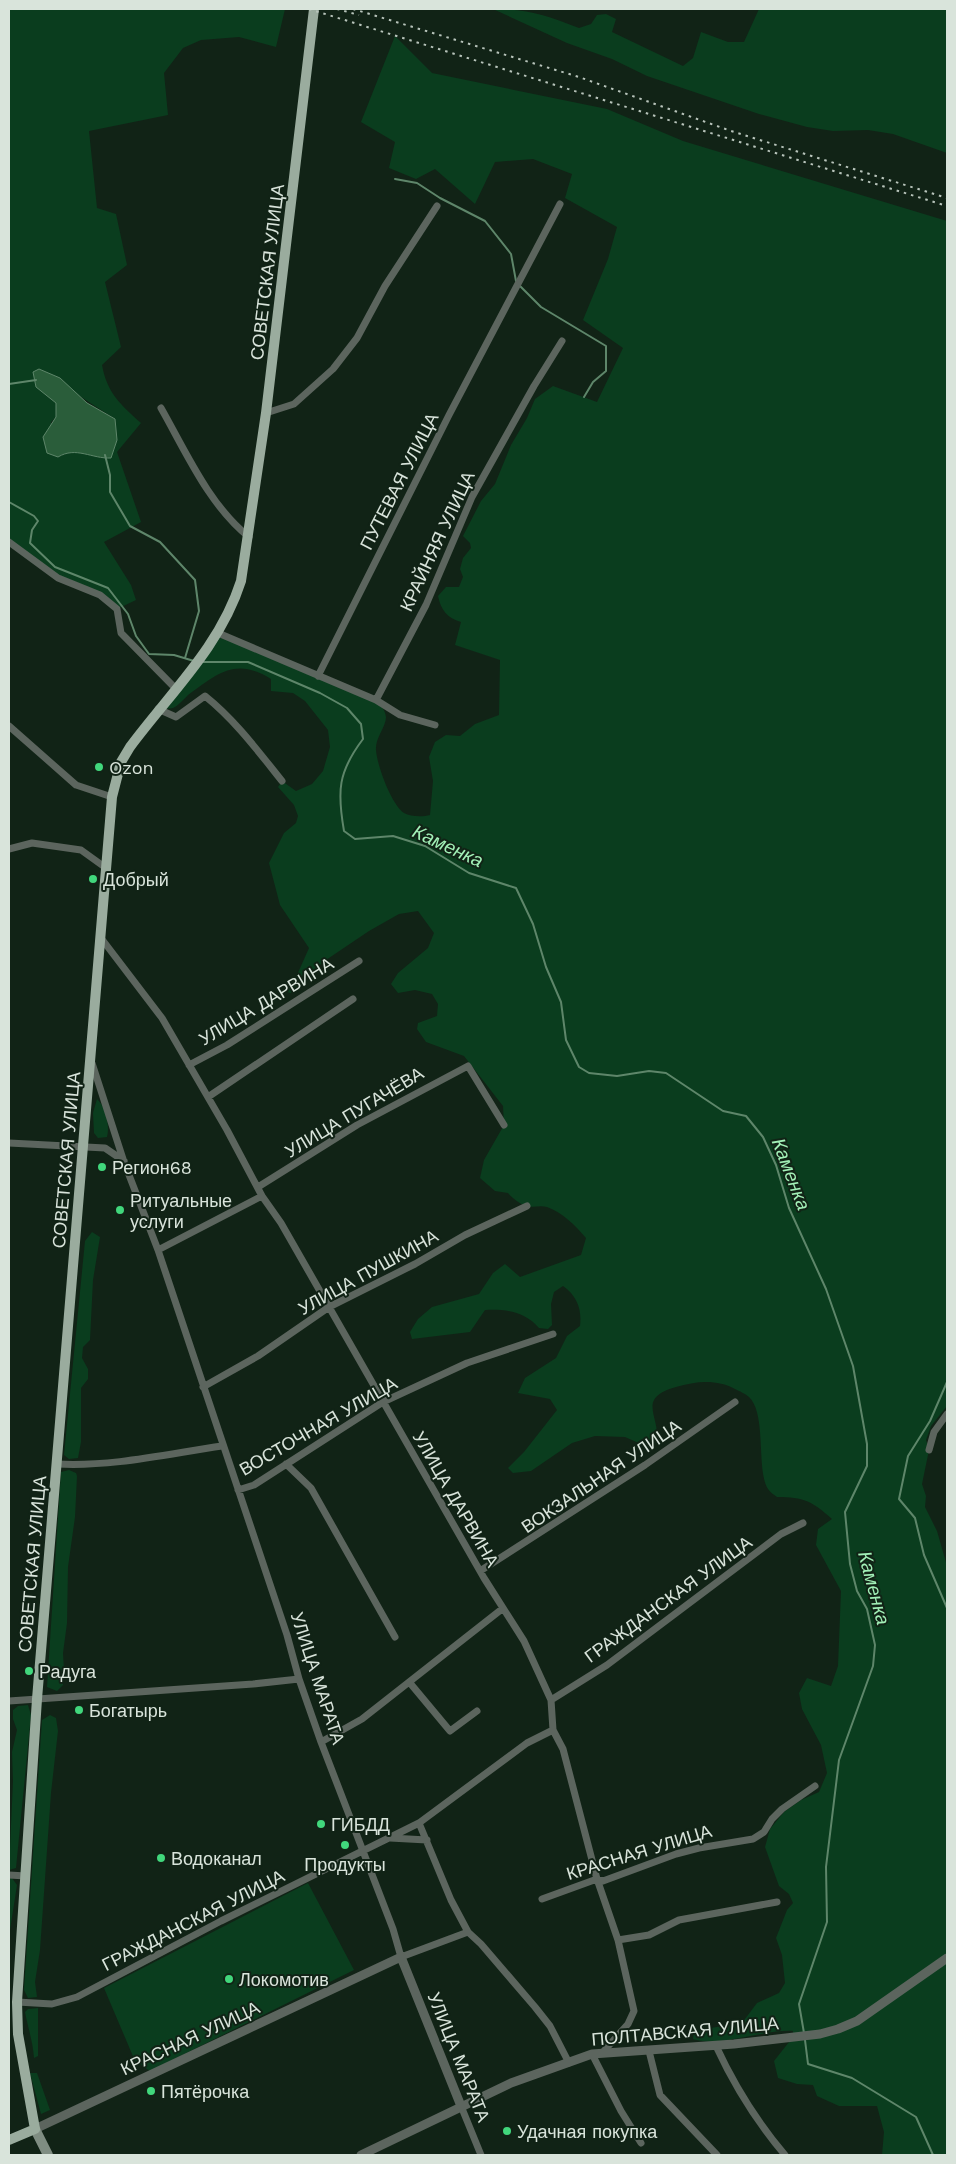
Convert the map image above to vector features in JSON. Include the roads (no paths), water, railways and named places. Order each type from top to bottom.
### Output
[{"type":"main road","name":"СОВЕТСКАЯ УЛИЦА","points":[[48,2155],[35,2129],[13,2035],[18,2002],[37,1699],[112,797],[122,762],[158,709],[192,670],[218,633],[233,605],[242,574],[266,413],[313,9]]},
{"type":"main road","name":"КРАСНАЯ УЛИЦА","points":[[9,2140],[35,2129]]},
{"type":"street","name":"ПУТЕВАЯ УЛИЦА","points":[[318,676],[348,613],[560,204]]},
{"type":"street","points":[[266,413],[294,404],[332,369],[357,338],[385,286],[437,206]]},
{"type":"street","name":"КРАЙНЯЯ УЛИЦА","points":[[376,700],[426,605],[472,497],[534,386],[562,341]]},
{"type":"street","points":[[161,408],[213,497],[232,524],[249,537]]},
{"type":"street","points":[[9,542],[58,578],[100,595],[117,609],[122,633],[176,689]]},
{"type":"street","points":[[218,633],[376,700],[400,715],[435,725]]},
{"type":"street","points":[[158,709],[176,717],[205,696],[219,707],[248,738],[282,781]]},
{"type":"street","points":[[9,726],[76,785],[112,797]]},
{"type":"street","points":[[9,849],[32,843],[82,850],[106,868]]},
{"type":"street","name":"УЛИЦА ДАРВИНА","points":[[101,938],[162,1018],[262,1196],[282,1223],[328,1307],[480,1571],[502,1609],[524,1641],[550,1700],[553,1730],[563,1749],[597,1879],[618,1940],[634,2011],[628,2024],[603,2052]]},
{"type":"street","name":"УЛИЦА ДАРВИНА","points":[[189,1065],[227,1045],[358,961]]},
{"type":"street","points":[[208,1097],[353,998]]},
{"type":"street","name":"СОВЕТСКАЯ УЛИЦА","points":[[91,1062],[124,1162],[141,1205]]},
{"type":"street","name":"УЛИЦА ПУГАЧЁВА","points":[[258,1187],[357,1125],[468,1066],[504,1125]]},
{"type":"street","points":[[9,1143],[82,1145],[105,1148],[124,1162]]},
{"type":"street","points":[[158,1250],[262,1196]]},
{"type":"street","name":"УЛИЦА МАРАТА","points":[[141,1205],[158,1250],[321,1742],[393,1928],[401,1957],[481,2155]]},
{"type":"street","name":"УЛИЦА ПУШКИНА","points":[[203,1387],[258,1356],[328,1307],[415,1264],[465,1235],[527,1206]]},
{"type":"street","name":"ВОСТОЧНАЯ УЛИЦА","points":[[238,1490],[254,1485],[384,1402],[467,1363],[553,1334]]},
{"type":"street","name":"ВОКЗАЛЬНАЯ УЛИЦА","points":[[480,1571],[645,1465],[735,1402]]},
{"type":"street","points":[[929,1450],[934,1432],[947,1414]]},
{"type":"street","name":"ВОСТОЧНАЯ УЛИЦА","points":[[56,1464],[114,1463],[222,1446]]},
{"type":"street","points":[[286,1464],[311,1488],[395,1637]]},
{"type":"street","name":"ГРАЖДАНСКАЯ УЛИЦА","points":[[550,1700],[606,1665],[782,1534],[803,1523]]},
{"type":"street","points":[[321,1742],[362,1719],[502,1609]]},
{"type":"street","points":[[9,1700],[299,1679]]},
{"type":"street","points":[[410,1683],[450,1731],[477,1711]]},
{"type":"street","name":"ГРАЖДАНСКАЯ УЛИЦА","points":[[18,2002],[52,2004],[76,1997],[221,1921],[390,1838],[419,1823],[526,1743],[553,1730]]},
{"type":"street","name":"КРАСНАЯ УЛИЦА","points":[[542,1899],[597,1879],[603,1881],[643,1865],[699,1848],[753,1839],[764,1832],[772,1819],[782,1809],[815,1786]]},
{"type":"street","points":[[419,1823],[451,1900],[468,1932],[481,1944],[550,2026],[569,2063]]},
{"type":"street","points":[[390,1838],[427,1840]]},
{"type":"street","points":[[9,1875],[26,1876]]},
{"type":"street","points":[[618,1940],[649,1934],[680,1920],[776,1902]]},
{"type":"street","name":"КРАСНАЯ УЛИЦА","points":[[35,2129],[401,1957],[468,1932]]},
{"type":"street","name":"ПОЛТАВСКАЯ УЛИЦА","points":[[361,2155],[511,2083],[592,2054],[716,2046],[820,2034],[857,2021],[947,1958]]},
{"type":"street","points":[[716,2046],[746,2105],[760,2127],[785,2155]]},
{"type":"street","points":[[648,2051],[660,2095],[717,2155]]},
{"type":"street","points":[[592,2054],[621,2111],[640,2143]]},
{"type":"waterway","points":[[395,179],[417,183],[440,198],[485,221],[511,254],[516,281]]},
{"type":"waterway","points":[[519,285],[541,307],[606,346],[606,371],[593,382],[584,397]]},
{"type":"waterway","points":[[9,384],[36,380]]},
{"type":"waterway","points":[[105,455],[110,475],[110,492],[130,526],[160,542],[195,580],[199,611],[185,658]]},
{"type":"waterway","name":"Каменка","points":[[9,502],[34,516],[38,521],[32,530],[30,543],[55,567],[108,588],[128,614],[136,636],[149,654],[174,655],[194,661]]},
{"type":"waterway","name":"Каменка","points":[[202,662],[248,662],[320,693],[347,708],[361,724],[363,739],[348,762],[344,772],[340,793],[344,831],[355,839],[393,836],[425,846],[469,873],[516,888],[533,924],[546,967],[561,1002],[566,1040],[579,1067],[589,1073],[617,1076],[649,1071],[666,1073],[723,1111],[746,1116],[763,1137],[776,1165],[789,1208],[826,1289],[853,1366],[867,1444],[867,1466],[845,1512],[850,1564],[857,1591],[867,1609],[875,1645],[873,1666],[839,1760],[826,1867],[827,1922],[799,2004],[804,2033]]},
{"type":"waterway","points":[[947,1382],[930,1421],[908,1456],[899,1499],[915,1518],[924,1555],[947,1608]]},
{"type":"waterway","name":"Каменка","points":[[805,2040],[808,2064],[852,2078],[916,2117],[933,2155]]},
{"type":"railway","points":[[309,9],[947,206]]},
{"type":"railway","points":[[337,9],[359,15]]},
{"type":"railway","points":[[353,9],[579,77],[731,131],[947,198]]},
{"type":"place","name":"Ozon","points":[[99,767]]},
{"type":"place","name":"Добрый","points":[[93,879]]},
{"type":"place","name":"Регион68","points":[[102,1167]]},
{"type":"place","name":"Ритуальные услуги","points":[[120,1210]]},
{"type":"place","name":"Радуга","points":[[29,1671]]},
{"type":"place","name":"Богатырь","points":[[79,1710]]},
{"type":"place","name":"ГИБДД","points":[[321,1824]]},
{"type":"place","name":"Продукты","points":[[345,1845]]},
{"type":"place","name":"Водоканал","points":[[161,1858]]},
{"type":"place","name":"Локомотив","points":[[229,1979]]},
{"type":"place","name":"Пятёрочка","points":[[151,2091]]},
{"type":"place","name":"Удачная покупка","points":[[507,2131]]}]
